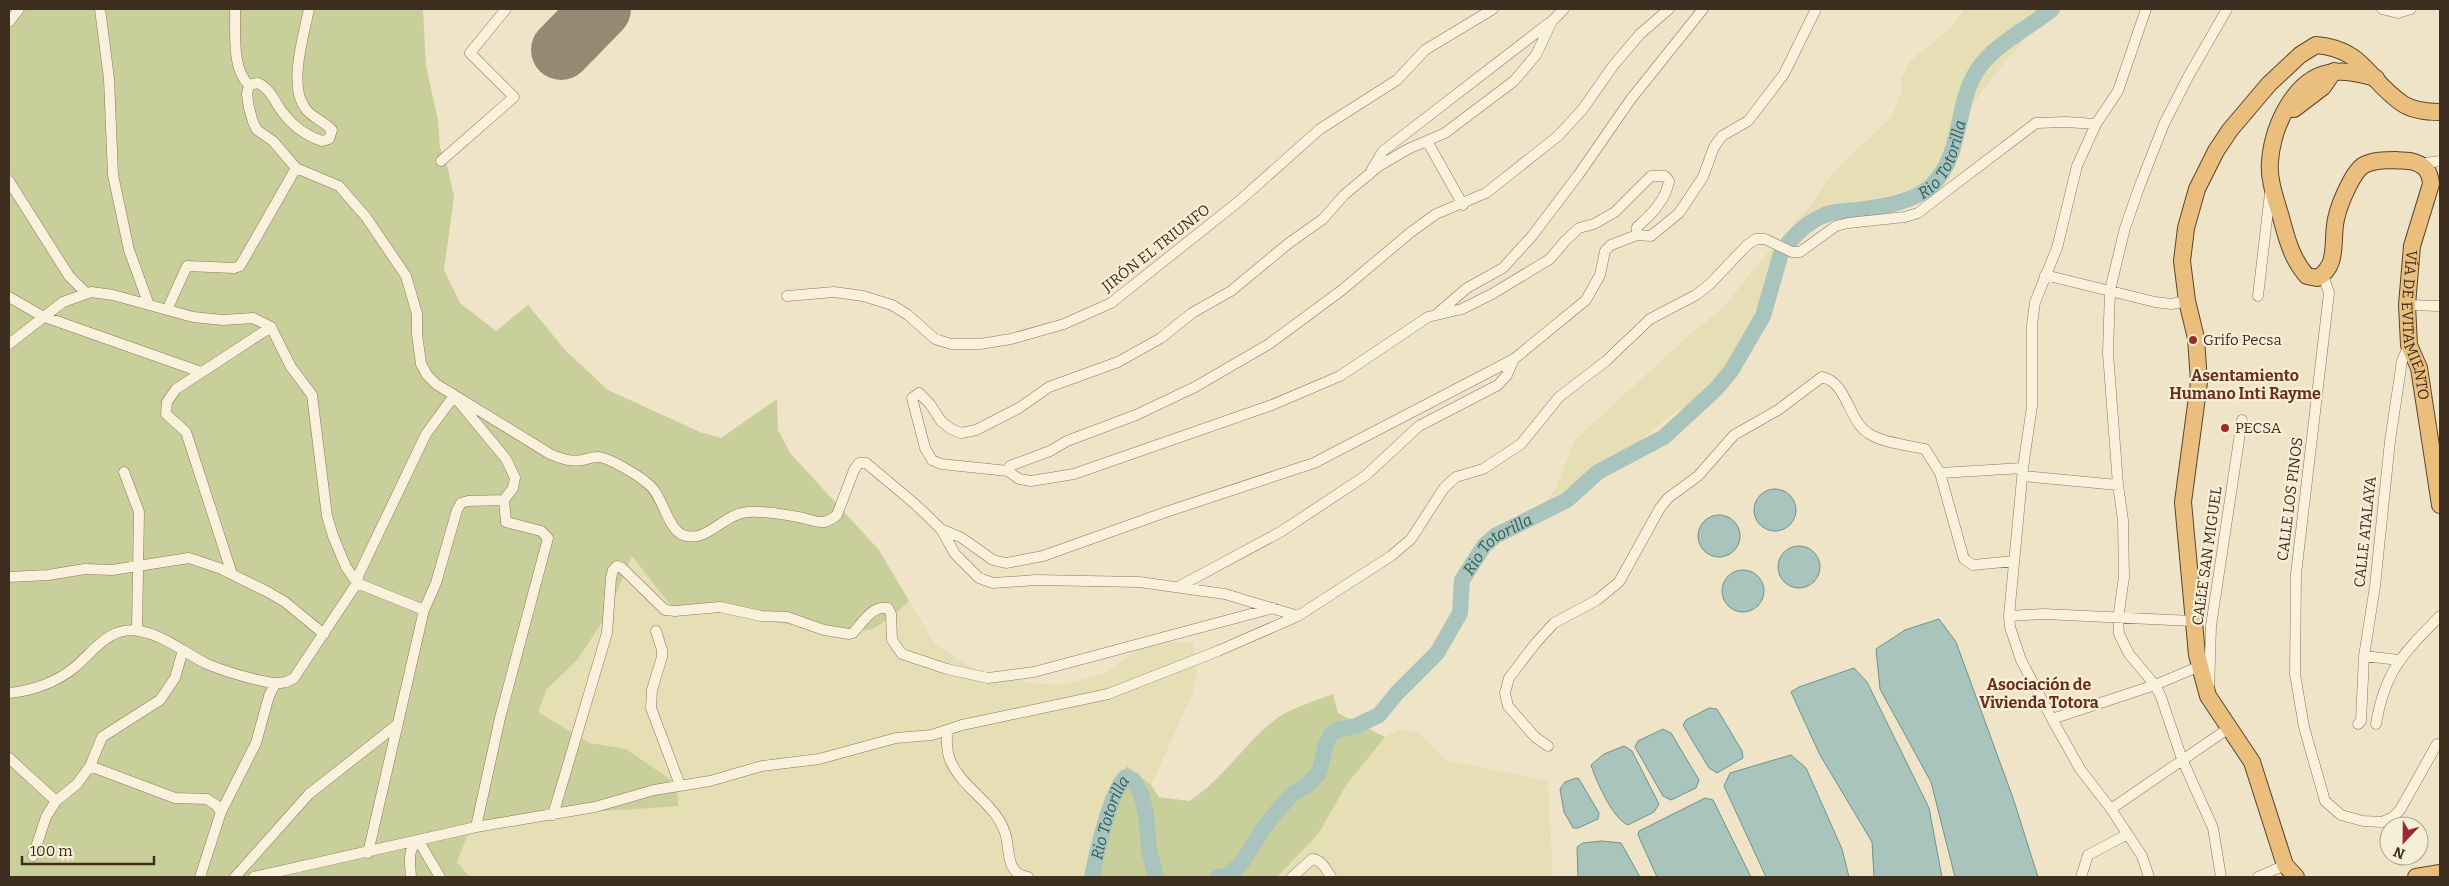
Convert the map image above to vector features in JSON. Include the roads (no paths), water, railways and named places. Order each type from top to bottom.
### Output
[{"type":"highway","points":[[2316,45],[2327,57],[2334,72]]},
{"type":"highway","points":[[2290,871],[2252,762],[2208,696],[2200,666],[2193,621],[2184,502],[2199,382],[2196,338],[2187,301],[2182,262],[2186,228],[2198,189],[2216,151],[2230,130],[2269,84],[2300,55],[2316,45],[2343,50],[2356,58],[2404,104],[2423,112],[2440,112]]},
{"type":"highway","points":[[2376,78],[2353,73],[2334,72],[2313,78],[2294,96],[2281,121],[2270,161],[2272,184],[2284,228],[2300,269],[2312,278],[2323,275],[2330,267],[2333,256],[2336,216],[2347,189],[2362,166],[2371,162],[2387,160],[2411,161],[2419,164]]},
{"type":"highway","name":"VÍA DE EVITAMIENTO","points":[[2419,164],[2426,168],[2431,175],[2431,184],[2412,246],[2407,305],[2410,345],[2419,368],[2440,505]]},
{"type":"highway","points":[[2416,877],[2440,873]]},
{"type":"street","points":[[9,22],[15,17],[19,9]]},
{"type":"street","points":[[100,9],[109,79],[113,175],[129,250],[149,305]]},
{"type":"street","points":[[235,9],[238,66],[241,78],[249,85]]},
{"type":"street","points":[[249,85],[258,83],[267,89],[284,114],[304,132],[322,141],[329,139],[332,130],[309,113],[301,101],[299,62],[309,9]]},
{"type":"street","points":[[441,160],[514,97],[470,53],[506,9]]},
{"type":"street","name":"JIRÓN EL TRIUNFO","points":[[787,296],[834,292],[863,296],[892,305],[908,315],[935,339],[951,344],[980,344],[1011,339],[1064,324],[1111,303],[1238,202],[1320,129],[1397,80],[1425,50],[1492,9]]},
{"type":"street","points":[[1369,174],[1383,152],[1552,21],[1564,9]]},
{"type":"street","points":[[1008,471],[1010,466],[1050,451],[1074,438],[1136,415],[1195,387],[1269,344],[1342,290],[1411,232],[1436,214],[1463,205],[1486,193],[1558,136],[1582,110],[1613,66],[1635,40],[1669,9]]},
{"type":"street","points":[[1438,314],[1467,288],[1503,268],[1532,236],[1579,174],[1631,99],[1703,9]]},
{"type":"street","points":[[249,85],[247,94],[253,122],[257,130],[272,141],[296,168],[339,186],[366,218],[406,276],[417,314],[417,334],[421,364],[426,375],[454,396],[536,446],[567,461],[598,456],[610,460],[649,484],[657,493],[673,526],[682,535],[690,537],[706,534],[733,514],[750,511],[822,522],[831,520],[837,515],[854,470],[859,463],[866,463],[941,529],[962,538],[993,560],[1006,563],[1043,556],[1166,512],[1314,463],[1514,359],[1586,300],[1600,275],[1605,251],[1611,245],[1637,235],[1651,236],[1678,213],[1702,177],[1714,147],[1722,136],[1748,121],[1784,74],[1816,9]]},
{"type":"street","points":[[2146,9],[2118,91],[2096,124],[2077,166],[2057,248],[2035,302],[2032,325],[2032,406],[2023,472],[2009,616],[2010,627],[2021,660],[2052,719],[2080,769],[2111,809],[2126,835],[2142,856],[2149,877]]},
{"type":"street","points":[[2221,877],[2213,828],[2182,760],[2155,684],[2125,648],[2119,634],[2118,619],[2124,578],[2123,520],[2118,485],[2108,353],[2110,290],[2125,228],[2164,124],[2188,77],[2228,9]]},
{"type":"street","points":[[2382,9],[2398,13],[2411,9]]},
{"type":"street","points":[[1552,21],[1536,54],[1514,81],[1445,133],[1394,157],[1369,174],[1344,195],[1323,219],[1289,243],[1231,292],[1192,313],[1161,338],[1118,362],[1050,387],[1019,408],[976,430],[961,433],[950,429],[941,421],[930,404],[919,393],[912,398],[924,448],[932,460],[941,464],[1008,471],[1019,479],[1031,481],[1074,474],[1272,405],[1340,376],[1428,317],[1462,309],[1550,259],[1579,228],[1594,224],[1615,212],[1651,176],[1665,176],[1669,181],[1668,188],[1654,212],[1637,228],[1637,235]]},
{"type":"street","points":[[254,877],[368,853],[476,827],[553,814],[680,785],[710,781],[762,766],[819,759],[896,738],[932,735],[946,730],[1108,694],[1218,651],[1298,616],[1392,556],[1411,539],[1444,488],[1456,477],[1483,469],[1521,444],[1560,397],[1606,361],[1650,318],[1696,295],[1710,284],[1747,245],[1756,239],[1766,239],[1792,252],[1800,252],[1836,226],[1906,217],[1918,212],[1936,199],[2036,123],[2096,124]]},
{"type":"street","points":[[1426,141],[1463,205]]},
{"type":"street","points":[[2419,164],[2440,161]]},
{"type":"street","points":[[166,310],[187,266],[234,268],[240,266],[296,168]]},
{"type":"street","points":[[9,181],[69,276],[86,293]]},
{"type":"street","points":[[2258,296],[2272,184]]},
{"type":"street","points":[[2045,275],[2155,302],[2171,304],[2187,301]]},
{"type":"street","name":"CALLE LOS PINOS","points":[[2323,275],[2329,293],[2296,574],[2296,674],[2304,727],[2325,801],[2341,815],[2363,821],[2382,822],[2396,814],[2437,744]]},
{"type":"street","points":[[9,344],[42,316],[63,302],[86,293],[113,295],[194,317],[223,320],[253,318],[270,326],[291,367],[312,396],[327,516],[346,567],[357,583],[424,610]]},
{"type":"street","points":[[9,297],[42,316],[201,372]]},
{"type":"street","points":[[2407,305],[2440,306]]},
{"type":"street","points":[[232,574],[186,432],[166,414],[167,402],[176,388],[270,326]]},
{"type":"street","name":"CALLE ATALAYA","points":[[2358,724],[2360,721],[2364,656],[2375,586],[2390,441],[2402,361],[2410,345]]},
{"type":"street","points":[[1178,588],[1282,531],[1365,476],[1419,426],[1498,385],[1507,375],[1514,359]]},
{"type":"street","points":[[1548,746],[1535,737],[1508,706],[1504,692],[1509,678],[1554,623],[1597,600],[1619,582],[1660,508],[1668,498],[1698,476],[1734,434],[1778,410],[1822,378],[1829,379],[1835,383],[1862,429],[1878,438],[1925,449],[1940,473],[1964,559],[1972,565],[2014,561]]},
{"type":"street","points":[[454,396],[506,459],[515,475],[513,488],[504,500],[506,522],[541,531],[548,538],[500,718],[476,827]]},
{"type":"street","points":[[9,693],[48,684],[74,668],[111,634],[137,630],[152,634],[207,664],[238,676],[275,684],[287,683],[294,678],[357,583],[359,574],[426,434],[454,396]]},
{"type":"street","name":"CALLE SAN MIGUEL","points":[[2208,696],[2211,677],[2211,626],[2242,420]]},
{"type":"street","points":[[124,472],[139,512],[137,630]]},
{"type":"street","points":[[1940,473],[2023,472],[2118,485]]},
{"type":"street","points":[[368,853],[384,773],[398,724],[424,610],[436,583],[454,518],[462,503],[468,501],[504,500]]},
{"type":"street","points":[[941,529],[955,554],[979,578],[993,583],[1036,580],[1140,582],[1225,594],[1274,607],[1298,616]]},
{"type":"street","points":[[9,577],[48,575],[85,569],[112,570],[189,558],[232,574],[285,602],[324,634]]},
{"type":"street","points":[[553,814],[606,633],[612,570],[617,566],[622,568],[665,610],[720,607],[752,615],[786,617],[824,630],[849,634],[853,633],[871,612],[881,607],[888,608],[891,614],[892,640],[902,654],[946,669],[988,678],[1034,672],[1274,607]]},
{"type":"street","points":[[2009,616],[2042,614],[2193,621]]},
{"type":"street","points":[[2376,724],[2388,677],[2400,660],[2440,616]]},
{"type":"street","points":[[656,630],[662,650],[662,657],[652,690],[651,708],[680,785]]},
{"type":"street","points":[[33,856],[46,817],[56,801],[77,784],[90,766],[102,737],[160,700],[175,678],[183,650]]},
{"type":"street","points":[[2364,656],[2400,660]]},
{"type":"street","points":[[2052,719],[2155,684],[2200,666]]},
{"type":"street","points":[[200,877],[220,812],[256,743],[269,696],[275,684]]},
{"type":"street","points":[[235,877],[309,794],[398,724]]},
{"type":"street","points":[[2111,809],[2229,728]]},
{"type":"street","points":[[946,730],[947,749],[955,769],[962,779],[986,801],[1004,830],[1012,866],[1017,873],[1028,877]]},
{"type":"street","points":[[9,758],[56,801]]},
{"type":"street","points":[[90,766],[175,798],[206,799],[216,805],[220,812]]},
{"type":"street","points":[[2081,877],[2088,855],[2126,835]]},
{"type":"street","points":[[411,877],[410,854],[412,846],[418,840]]},
{"type":"street","points":[[418,840],[440,877]]},
{"type":"street","points":[[1292,877],[1312,859],[1316,859],[1322,863],[1330,877]]},
{"type":"street","points":[[2258,877],[2290,871]]},
{"type":"water","points":[[1775,489],[1790,495],[1796,510],[1790,525],[1775,531],[1760,525],[1754,510],[1760,495]]},
{"type":"water","points":[[1719,515],[1734,521],[1740,536],[1734,551],[1719,557],[1704,551],[1698,536],[1704,521]]},
{"type":"water","points":[[1799,546],[1814,552],[1820,567],[1814,582],[1799,588],[1784,582],[1778,567],[1784,552]]},
{"type":"water","points":[[1743,570],[1758,576],[1764,591],[1758,606],[1743,612],[1728,606],[1722,591],[1728,576]]},
{"type":"water","points":[[1939,619],[1956,642],[2013,798],[2038,877],[1955,877],[1931,782],[1880,689],[1876,649],[1905,630]]},
{"type":"water","points":[[1854,668],[1867,682],[1929,808],[1942,877],[1874,877],[1872,842],[1820,755],[1791,692],[1799,687]]},
{"type":"water","points":[[1709,708],[1717,709],[1742,751],[1743,758],[1717,773],[1709,768],[1683,725],[1686,720]]},
{"type":"water","points":[[1663,729],[1671,733],[1699,780],[1696,788],[1671,800],[1663,796],[1635,747],[1638,741]]},
{"type":"water","points":[[1624,746],[1632,751],[1659,804],[1654,812],[1628,825],[1611,808],[1591,765],[1604,754]]},
{"type":"water","points":[[1791,755],[1806,768],[1842,849],[1849,877],[1766,877],[1724,786],[1730,773]]},
{"type":"water","points":[[1576,778],[1579,779],[1599,813],[1598,819],[1578,828],[1573,828],[1564,812],[1560,789],[1565,782]]},
{"type":"water","points":[[1705,798],[1713,800],[1751,877],[1657,877],[1638,835],[1639,831]]},
{"type":"water","points":[[1602,841],[1621,843],[1640,877],[1578,877],[1577,847],[1583,843]]},
{"type":"waterway","name":"Rio Totorilla","points":[[1784,248],[1807,225],[1829,213],[1867,209],[1896,203],[1915,196],[1930,187],[1941,175],[1948,161],[1954,146],[1965,98],[1970,83],[1978,69],[1994,51],[2052,9]]},
{"type":"waterway","name":"Rio Totorilla","points":[[1218,877],[1229,875],[1241,864],[1265,826],[1290,796],[1307,785],[1319,773],[1326,744],[1330,736],[1336,730],[1356,726],[1379,715],[1397,693],[1437,653],[1460,613],[1462,580],[1484,546],[1495,536],[1567,500],[1598,472],[1664,437],[1717,388],[1731,371],[1763,316],[1782,250]]},
{"type":"waterway","name":"Rio Totorilla","points":[[1092,877],[1110,809],[1120,784],[1126,777],[1133,780],[1141,794],[1146,814],[1149,850],[1156,877]]},
{"type":"place","name":"Grifo Pecsa","points":[[2193,340]]},
{"type":"place","name":"PECSA","points":[[2225,428]]},
{"type":"district","name":"Asentamiento Humano Inti Rayme","points":[[2245,384]]},
{"type":"district","name":"Asociación de Vivienda Totora","points":[[2039,693]]}]
